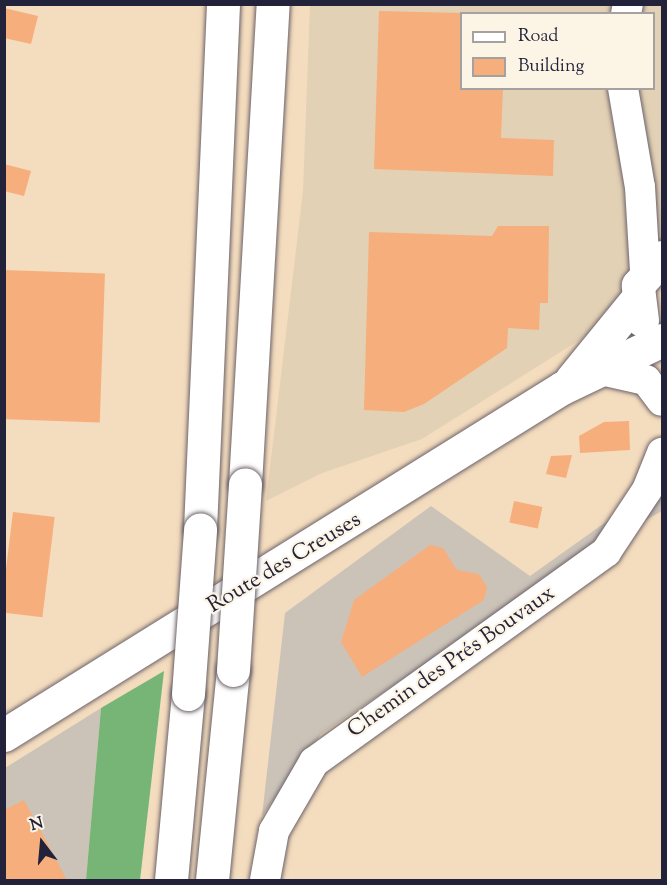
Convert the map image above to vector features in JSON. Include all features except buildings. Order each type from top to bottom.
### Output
[{"type":"main road","points":[[171,880],[200,529],[223,4]]},
{"type":"main road","points":[[212,880],[233,670],[273,4]]},
{"type":"main road","points":[[648,276],[643,323],[662,340]]},
{"type":"main road","name":"Route des Creuses","points":[[562,388],[648,276]]},
{"type":"main road","name":"Route des Creuses","points":[[4,735],[562,388],[606,371],[662,340]]},
{"type":"street","points":[[623,90],[649,210],[648,276]]},
{"type":"street","points":[[606,371],[646,380],[663,401]]},
{"type":"street","name":"Chemin des Prés Bouvaux","points":[[265,880],[274,831],[314,762],[585,570],[617,539],[655,491],[662,453]]},
{"type":"shaded area","points":[[310,5],[662,5],[662,288],[422,439],[322,473],[266,501],[303,191]]},
{"type":"shaded area","points":[[662,450],[662,511],[601,546],[321,734],[262,816],[285,613],[431,506],[530,576],[620,512]]},
{"type":"shaded area","points":[[101,708],[86,880],[5,880],[5,768]]},
{"type":"green space","points":[[164,671],[140,880],[86,880],[101,708]]}]
